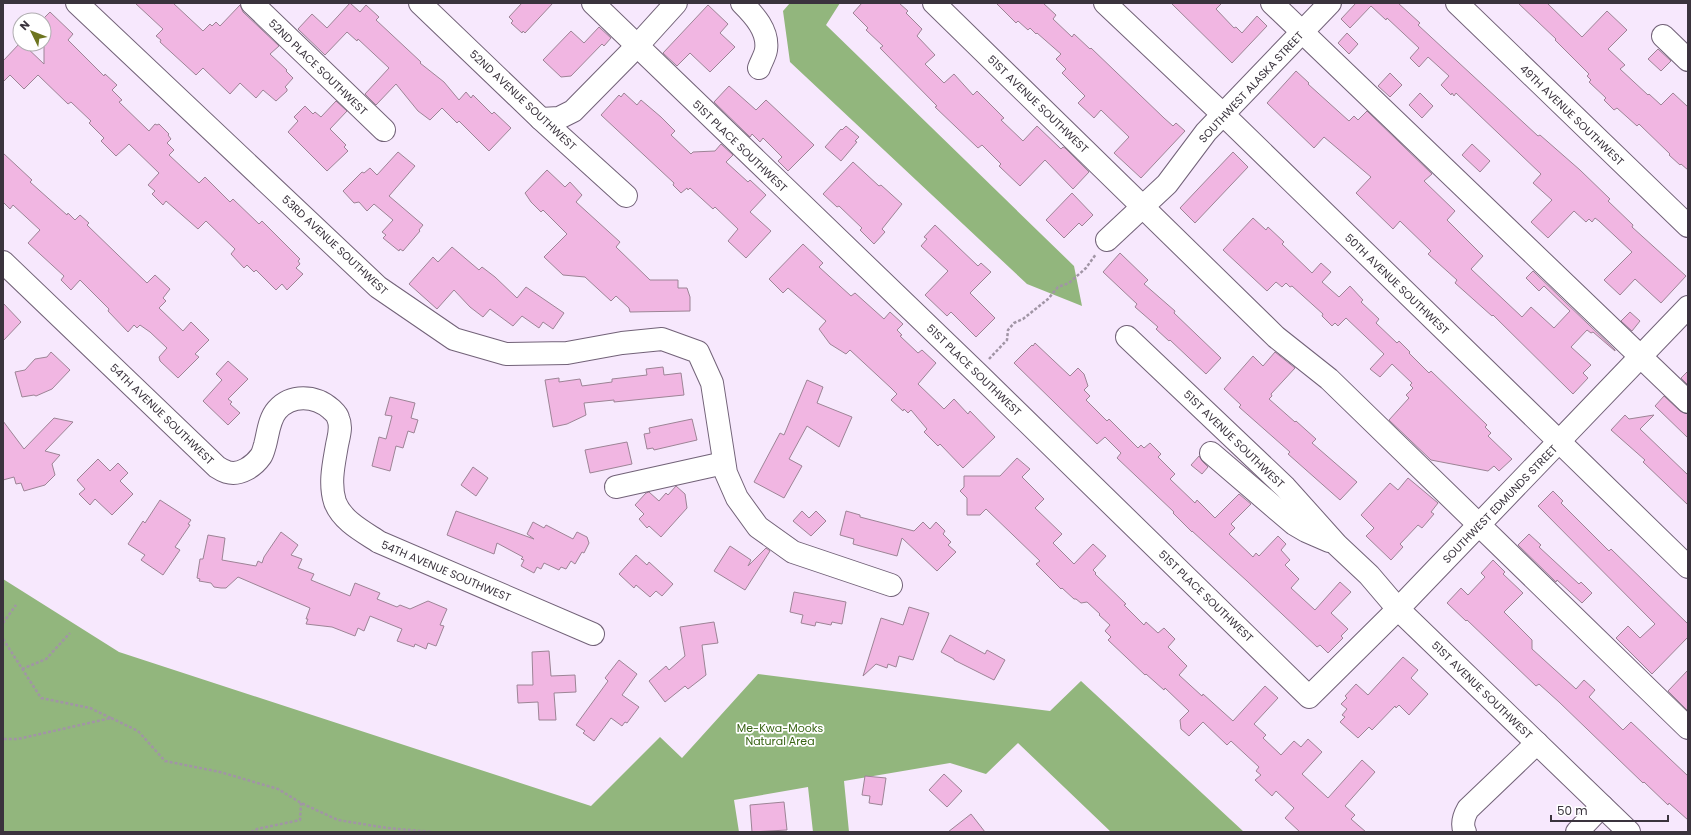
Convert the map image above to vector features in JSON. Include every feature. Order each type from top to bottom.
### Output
[{"type":"street","name":"53RD AVENUE SOUTHWEST","points":[[77,3],[378,287],[454,339],[506,354],[566,353],[622,343],[662,339],[698,352],[712,383],[726,473],[737,498],[758,528],[793,552],[891,585]]},
{"type":"street","name":"52ND PLACE SOUTHWEST","points":[[252,3],[384,130]]},
{"type":"street","name":"52ND AVENUE SOUTHWEST","points":[[420,3],[541,119],[626,196]]},
{"type":"street","name":"51ST PLACE SOUTHWEST","points":[[593,3],[978,374],[1309,697]]},
{"type":"street","points":[[541,119],[559,118],[573,111],[637,46],[676,3]]},
{"type":"street","name":"51ST AVENUE SOUTHWEST","points":[[934,3],[1143,205],[1276,337],[1329,379],[1688,728]]},
{"type":"street","name":"50TH AVENUE SOUTHWEST","points":[[1105,3],[1688,566]]},
{"type":"street","points":[[1272,3],[1642,356],[1688,402]]},
{"type":"street","name":"SOUTHWEST ALASKA STREET","points":[[1107,240],[1167,184],[1206,132],[1330,3]]},
{"type":"street","name":"49TH AVENUE SOUTHWEST","points":[[1457,3],[1688,226]]},
{"type":"street","points":[[748,9],[766,37],[766,50],[759,68]]},
{"type":"street","points":[[1663,36],[1688,60]]},
{"type":"street","name":"54TH AVENUE SOUTHWEST","points":[[3,262],[216,467],[228,473],[242,472],[252,466],[261,455],[270,422],[276,411],[287,401],[302,397],[317,400],[329,407],[338,416],[341,425],[333,465],[332,485],[336,502],[344,515],[354,525],[379,542],[592,634]]},
{"type":"street","name":"SOUTHWEST EDMUNDS STREET","points":[[1309,697],[1479,526],[1688,308]]},
{"type":"street","name":"51ST AVENUE SOUTHWEST","points":[[1126,337],[1285,487],[1337,545],[1368,575],[1398,609],[1629,832]]},
{"type":"street","name":"51ST AVENUE SOUTHWEST","points":[[1211,453],[1294,524],[1306,532],[1337,545]]},
{"type":"street","points":[[616,487],[724,463]]},
{"type":"street","points":[[1465,832],[1463,828],[1463,818],[1468,809],[1537,743]]},
{"type":"street","points":[[1577,832],[1602,806]]},
{"type":"path","points":[[986,362],[1007,340],[1008,330],[1014,323],[1024,319],[1058,287],[1069,283],[1086,268],[1107,240]]},
{"type":"path","points":[[3,623],[16,605]]},
{"type":"path","points":[[22,669],[46,659],[70,633]]},
{"type":"path","points":[[3,639],[41,698],[90,708],[138,731],[164,761],[220,772],[278,789],[301,803],[338,820],[387,828],[433,832]]},
{"type":"path","points":[[3,739],[18,738],[111,718]]},
{"type":"path","points":[[251,832],[257,829],[300,820],[301,803]]},
{"type":"green space","points":[[790,3],[840,3],[826,25],[1074,266],[1082,306],[1027,284],[790,62],[783,11]]},
{"type":"green space","name":"Me-Kwa-Mooks Natural Area","points":[[3,579],[119,652],[591,806],[660,737],[682,758],[758,674],[1050,711],[1081,681],[1244,832],[1111,832],[1018,743],[986,774],[950,763],[844,781],[849,832],[813,832],[808,787],[734,800],[739,832],[3,832]]},
{"type":"building","points":[[135,3],[173,3],[203,31],[210,24],[212,26],[216,22],[220,26],[240,5],[243,12],[279,46],[270,54],[287,70],[286,71],[293,78],[285,87],[287,91],[276,101],[263,90],[256,98],[240,83],[230,94],[203,68],[196,75],[160,42],[161,40],[156,36],[163,29]]},
{"type":"building","points":[[350,3],[360,12],[366,5],[379,17],[376,20],[421,62],[420,63],[444,82],[459,100],[466,92],[471,98],[473,95],[492,114],[494,112],[511,128],[489,151],[459,121],[457,123],[442,108],[430,120],[418,111],[396,84],[376,105],[365,94],[389,68],[358,39],[357,41],[347,32],[325,55],[298,29],[312,14],[327,28]]},
{"type":"building","points":[[522,3],[553,3],[525,33],[523,31],[522,33],[511,23],[513,21],[509,17]]},
{"type":"building","points":[[862,3],[899,3],[908,11],[906,13],[922,29],[917,36],[935,55],[925,64],[944,83],[954,74],[973,95],[977,91],[1004,118],[1001,120],[1023,141],[1037,126],[1061,149],[1063,147],[1065,148],[1089,172],[1073,189],[1045,160],[1020,186],[999,166],[1001,164],[982,145],[978,148],[935,107],[937,106],[880,48],[883,46],[866,30],[868,28],[853,13]]},
{"type":"building","points":[[996,3],[1043,3],[1056,15],[1053,19],[1072,37],[1074,34],[1090,49],[1091,48],[1173,126],[1176,123],[1185,131],[1141,178],[1114,153],[1129,137],[1101,110],[1094,118],[1078,103],[1085,96],[1062,73],[1066,69],[1056,59],[1061,54],[1030,28],[1028,30],[1018,21],[1016,23]]},
{"type":"building","points":[[1171,3],[1222,3],[1216,9],[1234,28],[1236,27],[1242,33],[1257,16],[1267,26],[1232,63]]},
{"type":"building","points":[[1356,3],[1398,3],[1420,23],[1418,25],[1538,136],[1540,135],[1580,170],[1610,199],[1608,201],[1633,225],[1632,227],[1686,276],[1661,303],[1635,279],[1620,295],[1604,280],[1632,252],[1599,221],[1595,218],[1592,222],[1589,219],[1586,222],[1574,211],[1548,238],[1531,222],[1552,200],[1533,183],[1541,174],[1456,93],[1454,96],[1452,93],[1451,95],[1441,85],[1449,76],[1428,57],[1419,67],[1410,58],[1419,48],[1387,18],[1386,20],[1371,6],[1350,28],[1341,19]]},
{"type":"building","points":[[1518,3],[1547,3],[1582,37],[1607,11],[1627,30],[1608,49],[1625,65],[1620,69],[1661,105],[1673,93],[1688,107],[1688,170],[1669,155],[1670,154],[1639,124],[1637,126],[1617,108],[1614,110],[1604,100],[1606,98],[1589,82],[1591,80],[1587,76],[1589,74],[1555,40],[1556,39]]},
{"type":"building","points":[[708,5],[728,24],[720,33],[735,47],[710,72],[690,53],[677,66],[663,53]]},
{"type":"building","points":[[52,14],[73,34],[68,40],[104,76],[105,74],[117,85],[112,90],[122,100],[119,102],[149,131],[155,124],[159,124],[169,134],[168,135],[171,139],[167,143],[174,150],[169,155],[199,183],[205,177],[230,202],[233,199],[259,224],[262,221],[300,259],[298,261],[300,264],[296,268],[303,274],[287,290],[282,284],[276,290],[256,270],[254,272],[247,265],[244,268],[231,254],[235,249],[206,221],[198,229],[166,201],[163,205],[152,194],[155,191],[148,185],[159,173],[129,144],[116,156],[101,141],[104,138],[89,123],[91,121],[71,102],[68,104],[38,75],[24,89],[10,75],[3,82],[3,61],[12,51],[31,52],[44,64],[44,52],[52,52]]},
{"type":"building","points":[[599,27],[611,38],[604,46],[602,44],[571,76],[561,77],[543,60],[571,31],[584,43]]},
{"type":"building","points":[[1347,33],[1358,44],[1349,54],[1338,43]]},
{"type":"building","points":[[1658,49],[1671,61],[1661,71],[1648,59]]},
{"type":"building","points":[[1296,71],[1309,83],[1308,84],[1349,121],[1354,116],[1358,120],[1367,111],[1432,174],[1424,181],[1455,211],[1447,220],[1483,256],[1471,269],[1522,317],[1531,307],[1554,328],[1570,311],[1544,286],[1539,291],[1526,278],[1533,271],[1615,350],[1593,332],[1591,333],[1587,330],[1571,347],[1591,365],[1583,373],[1588,378],[1573,394],[1493,315],[1492,316],[1455,283],[1457,280],[1428,254],[1431,251],[1400,221],[1393,229],[1356,193],[1371,177],[1324,137],[1314,148],[1267,103]]},
{"type":"building","points":[[1390,73],[1402,85],[1390,97],[1378,86]]},
{"type":"building","points":[[729,86],[756,110],[766,100],[814,145],[788,171],[778,161],[782,157],[763,138],[760,142],[752,134],[750,137],[714,102]]},
{"type":"building","points":[[624,93],[637,105],[641,100],[661,117],[675,131],[671,135],[691,154],[693,152],[715,151],[721,144],[733,155],[726,162],[748,182],[750,180],[766,195],[750,212],[771,231],[746,258],[728,241],[738,229],[715,207],[713,209],[690,188],[688,190],[687,188],[681,193],[673,185],[674,183],[601,115],[619,95],[621,97]]},
{"type":"building","points":[[1420,93],[1433,106],[1422,118],[1409,105]]},
{"type":"building","points":[[336,101],[347,111],[330,129],[346,145],[344,147],[348,151],[327,171],[288,132],[298,121],[294,117],[305,106],[313,114],[315,112],[321,117]]},
{"type":"building","points":[[846,126],[859,137],[855,141],[857,142],[841,161],[825,147],[841,129],[842,130]]},
{"type":"building","points":[[1472,144],[1490,161],[1480,172],[1462,155]]},
{"type":"building","points":[[398,152],[415,166],[389,196],[423,225],[419,230],[420,231],[403,251],[400,249],[399,251],[383,238],[386,235],[382,232],[393,220],[374,204],[367,211],[359,202],[354,203],[343,191],[362,172],[364,173],[370,168],[377,175]]},
{"type":"building","points":[[1233,152],[1248,167],[1195,223],[1180,208]]},
{"type":"building","points":[[3,153],[32,180],[30,182],[67,215],[68,213],[75,220],[80,215],[89,223],[87,225],[147,283],[155,275],[170,289],[163,298],[166,301],[159,308],[183,331],[191,322],[209,340],[195,354],[199,357],[178,378],[160,361],[159,357],[167,348],[150,332],[140,325],[137,328],[134,325],[128,332],[108,311],[109,309],[80,280],[71,290],[61,280],[64,276],[28,243],[40,230],[13,205],[10,209],[3,202]]},
{"type":"building","points":[[853,162],[879,186],[881,185],[902,204],[882,229],[885,232],[874,244],[860,230],[862,228],[839,206],[837,207],[823,194]]},
{"type":"building","points":[[547,170],[565,187],[570,182],[582,195],[576,202],[620,242],[616,247],[650,280],[678,280],[678,288],[687,288],[690,297],[690,311],[630,312],[629,308],[616,296],[611,301],[585,277],[563,275],[544,257],[567,234],[543,210],[541,212],[531,202],[525,193]]},
{"type":"building","points":[[1072,193],[1093,215],[1082,226],[1079,223],[1064,238],[1046,220]]},
{"type":"building","points":[[1253,218],[1266,230],[1268,227],[1284,242],[1282,244],[1312,273],[1321,263],[1331,272],[1322,282],[1339,297],[1350,286],[1363,300],[1361,302],[1379,319],[1376,323],[1397,343],[1399,341],[1429,373],[1431,371],[1487,425],[1485,427],[1491,433],[1488,436],[1512,459],[1499,471],[1494,466],[1488,471],[1431,460],[1389,420],[1409,398],[1406,395],[1413,388],[1410,385],[1412,383],[1392,364],[1380,377],[1370,369],[1384,354],[1346,318],[1338,326],[1335,323],[1332,326],[1322,316],[1323,314],[1292,286],[1290,287],[1286,283],[1282,287],[1276,282],[1267,291],[1223,250]]},
{"type":"building","points":[[935,225],[978,266],[981,263],[991,272],[970,293],[995,318],[976,337],[951,312],[947,316],[925,295],[948,271],[921,246],[927,239],[924,237]]},
{"type":"building","points":[[803,244],[823,263],[819,267],[851,296],[855,293],[884,319],[890,312],[903,324],[897,330],[902,335],[900,336],[918,353],[922,350],[936,363],[918,384],[944,409],[954,399],[968,414],[970,411],[995,437],[963,468],[940,444],[938,446],[924,432],[927,429],[911,410],[908,413],[904,409],[903,411],[891,400],[897,394],[891,388],[850,350],[846,354],[830,344],[819,329],[826,321],[788,288],[783,293],[769,279]]},
{"type":"building","points":[[452,247],[479,270],[482,267],[495,277],[517,298],[526,287],[564,313],[553,329],[543,322],[539,328],[522,316],[513,326],[490,309],[483,317],[470,307],[454,290],[437,309],[409,284],[433,257],[438,262]]},
{"type":"building","points":[[1120,253],[1148,280],[1144,284],[1175,311],[1174,313],[1221,358],[1206,374],[1156,329],[1158,327],[1135,307],[1137,304],[1103,272]]},
{"type":"building","points":[[3,303],[21,322],[3,341]]},
{"type":"building","points":[[1630,312],[1640,321],[1632,331],[1621,321]]},
{"type":"building","points":[[1035,343],[1070,376],[1078,368],[1084,374],[1088,386],[1084,390],[1090,396],[1086,400],[1107,421],[1109,419],[1138,448],[1141,445],[1144,448],[1150,443],[1161,454],[1158,457],[1175,474],[1170,479],[1195,503],[1197,500],[1215,518],[1239,494],[1251,504],[1231,524],[1235,528],[1229,534],[1253,557],[1256,553],[1259,556],[1278,536],[1286,544],[1281,550],[1290,560],[1285,565],[1299,579],[1291,588],[1315,610],[1340,582],[1351,592],[1331,613],[1348,629],[1341,636],[1343,638],[1328,653],[1320,645],[1317,647],[1192,532],[1173,513],[1174,512],[1117,458],[1121,453],[1105,437],[1097,444],[1014,363]]},
{"type":"building","points":[[51,352],[70,370],[52,389],[36,396],[22,397],[15,372],[25,370],[35,359],[47,357]]},
{"type":"building","points":[[1275,352],[1295,368],[1271,394],[1272,396],[1269,399],[1316,439],[1312,443],[1357,482],[1340,500],[1288,454],[1290,452],[1239,407],[1241,405],[1224,389],[1253,356],[1263,366]]},
{"type":"building","points":[[228,361],[248,379],[228,399],[232,402],[230,404],[240,413],[228,425],[203,401],[222,380],[216,374]]},
{"type":"building","points":[[663,367],[664,375],[681,373],[684,395],[614,402],[614,400],[584,403],[586,415],[567,424],[553,427],[545,380],[559,378],[559,382],[580,379],[582,386],[612,382],[612,379],[647,375],[646,369]]},
{"type":"building","points":[[1688,371],[1688,385],[1681,378]]},
{"type":"building","points":[[807,380],[823,387],[817,403],[852,417],[839,447],[807,426],[789,459],[802,466],[784,498],[754,482],[780,433],[784,435]]},
{"type":"building","points":[[1664,396],[1680,411],[1688,414],[1688,438],[1655,406]]},
{"type":"building","points":[[390,397],[415,403],[411,418],[418,420],[414,433],[408,431],[403,448],[396,446],[390,471],[372,466],[379,437],[386,439],[392,416],[385,415]]},
{"type":"building","points":[[1625,415],[1629,419],[1654,415],[1640,429],[1688,475],[1688,505],[1643,462],[1645,460],[1611,430]]},
{"type":"building","points":[[54,418],[73,422],[45,451],[60,455],[52,464],[55,475],[45,485],[24,491],[21,483],[16,484],[14,477],[3,480],[3,421],[24,449]]},
{"type":"building","points":[[692,419],[697,440],[654,450],[653,448],[647,449],[644,434],[650,433],[649,428]]},
{"type":"building","points":[[627,442],[632,464],[590,473],[585,450]]},
{"type":"building","points":[[1199,456],[1208,467],[1202,474],[1191,465]]},
{"type":"building","points":[[1017,458],[1030,469],[1022,477],[1044,499],[1035,508],[1062,534],[1053,543],[1074,564],[1093,544],[1106,556],[1093,570],[1096,573],[1095,574],[1126,604],[1124,605],[1144,625],[1146,622],[1158,633],[1164,628],[1175,639],[1168,647],[1187,666],[1179,675],[1202,696],[1203,694],[1233,721],[1265,686],[1278,698],[1254,724],[1266,735],[1263,738],[1281,755],[1294,741],[1301,747],[1308,739],[1322,752],[1302,774],[1328,798],[1362,760],[1375,772],[1345,806],[1355,815],[1351,819],[1366,832],[1300,832],[1285,818],[1294,808],[1276,791],[1272,796],[1255,780],[1261,775],[1256,771],[1259,767],[1231,741],[1227,745],[1203,722],[1189,736],[1181,729],[1180,720],[1189,711],[1165,688],[1164,690],[1146,674],[1145,675],[1108,640],[1111,637],[1105,631],[1110,625],[1099,615],[1100,614],[1087,602],[1081,603],[1062,588],[1061,589],[1036,564],[1040,561],[986,509],[980,515],[967,515],[967,498],[960,491],[964,487],[964,476],[1000,476]]},
{"type":"building","points":[[98,459],[110,471],[118,463],[128,473],[120,481],[133,494],[112,515],[95,499],[90,505],[79,494],[85,489],[77,480]]},
{"type":"building","points":[[473,467],[488,478],[476,496],[461,485]]},
{"type":"building","points":[[1408,478],[1438,503],[1431,512],[1434,514],[1422,528],[1418,525],[1400,544],[1403,547],[1391,560],[1366,536],[1374,528],[1361,515],[1390,483],[1398,490]]},
{"type":"building","points":[[676,486],[685,494],[687,508],[661,537],[649,526],[647,528],[639,519],[644,514],[635,505],[646,493],[649,492],[659,501],[666,493],[668,495]]},
{"type":"building","points":[[1553,491],[1563,501],[1561,503],[1609,551],[1611,549],[1688,624],[1688,637],[1652,674],[1616,638],[1628,626],[1640,638],[1655,624],[1538,506]]},
{"type":"building","points":[[160,500],[191,520],[188,524],[190,525],[175,547],[180,550],[163,575],[141,560],[145,555],[128,544],[143,521],[145,523]]},
{"type":"building","points":[[456,511],[534,539],[527,534],[533,522],[544,528],[546,525],[573,539],[577,532],[587,537],[589,543],[584,553],[582,552],[575,564],[571,561],[566,569],[561,567],[559,570],[544,563],[541,569],[537,567],[534,573],[521,566],[524,560],[521,559],[523,557],[497,543],[494,554],[447,535]]},
{"type":"building","points":[[802,511],[809,518],[816,511],[826,521],[811,536],[793,521]]},
{"type":"building","points":[[846,511],[860,515],[860,517],[914,531],[923,522],[930,529],[936,522],[945,531],[943,534],[951,542],[948,545],[956,552],[937,571],[902,538],[897,556],[853,544],[854,539],[840,535]]},
{"type":"building","points":[[281,532],[298,545],[291,555],[302,559],[298,568],[314,574],[311,580],[350,596],[355,583],[380,593],[377,599],[397,607],[400,605],[410,609],[428,601],[447,609],[440,625],[444,626],[436,646],[428,643],[426,649],[415,644],[414,647],[397,641],[402,629],[370,616],[364,631],[358,628],[355,636],[332,627],[306,624],[308,619],[306,619],[310,608],[238,577],[226,588],[214,587],[211,583],[199,581],[200,579],[197,578],[200,559],[203,559],[208,535],[225,538],[222,560],[256,566],[258,561],[262,563],[264,557]]},
{"type":"building","points":[[1529,534],[1541,545],[1539,547],[1579,584],[1581,582],[1592,593],[1582,603],[1557,580],[1556,582],[1518,545]]},
{"type":"building","points":[[730,546],[751,560],[748,566],[766,548],[770,551],[745,590],[714,571]]},
{"type":"building","points":[[636,555],[647,565],[649,562],[673,584],[662,596],[656,591],[650,597],[636,585],[634,588],[619,574]]},
{"type":"building","points":[[1493,560],[1505,572],[1503,574],[1523,593],[1504,612],[1532,640],[1532,649],[1576,689],[1584,680],[1595,690],[1589,697],[1623,730],[1631,722],[1688,776],[1688,820],[1669,803],[1668,805],[1644,782],[1643,783],[1559,702],[1539,684],[1536,686],[1467,620],[1466,621],[1447,603],[1461,588],[1468,595],[1485,577],[1481,573]]},
{"type":"building","points":[[794,592],[846,602],[842,624],[832,622],[831,625],[816,622],[815,626],[801,623],[803,615],[790,612]]},
{"type":"building","points":[[909,607],[929,613],[913,660],[899,656],[896,667],[888,664],[887,668],[876,664],[863,676],[881,618],[903,625]]},
{"type":"building","points":[[714,622],[718,643],[702,645],[706,675],[688,689],[685,686],[665,702],[649,681],[666,666],[669,670],[685,656],[680,627]]},
{"type":"building","points":[[950,635],[985,654],[987,650],[1005,660],[994,680],[941,652]]},
{"type":"building","points":[[549,651],[551,676],[575,675],[576,692],[554,693],[556,720],[539,720],[538,702],[518,703],[517,685],[533,685],[532,652]]},
{"type":"building","points":[[1403,657],[1418,670],[1411,678],[1428,694],[1409,715],[1399,705],[1396,708],[1395,706],[1372,730],[1369,727],[1358,738],[1340,722],[1345,717],[1342,715],[1347,709],[1341,704],[1347,698],[1345,696],[1356,684],[1368,695]]},
{"type":"building","points":[[619,660],[637,674],[622,695],[639,707],[627,723],[625,722],[622,726],[611,718],[594,741],[583,733],[585,731],[576,725],[608,681],[605,678]]},
{"type":"building","points":[[1688,670],[1688,711],[1668,691]]},
{"type":"building","points":[[944,774],[962,791],[947,807],[929,790]]},
{"type":"building","points":[[865,776],[886,778],[882,805],[869,803],[870,796],[862,795]]},
{"type":"building","points":[[784,802],[787,830],[752,832],[750,805]]},
{"type":"building","points":[[971,814],[985,832],[948,832]]}]
